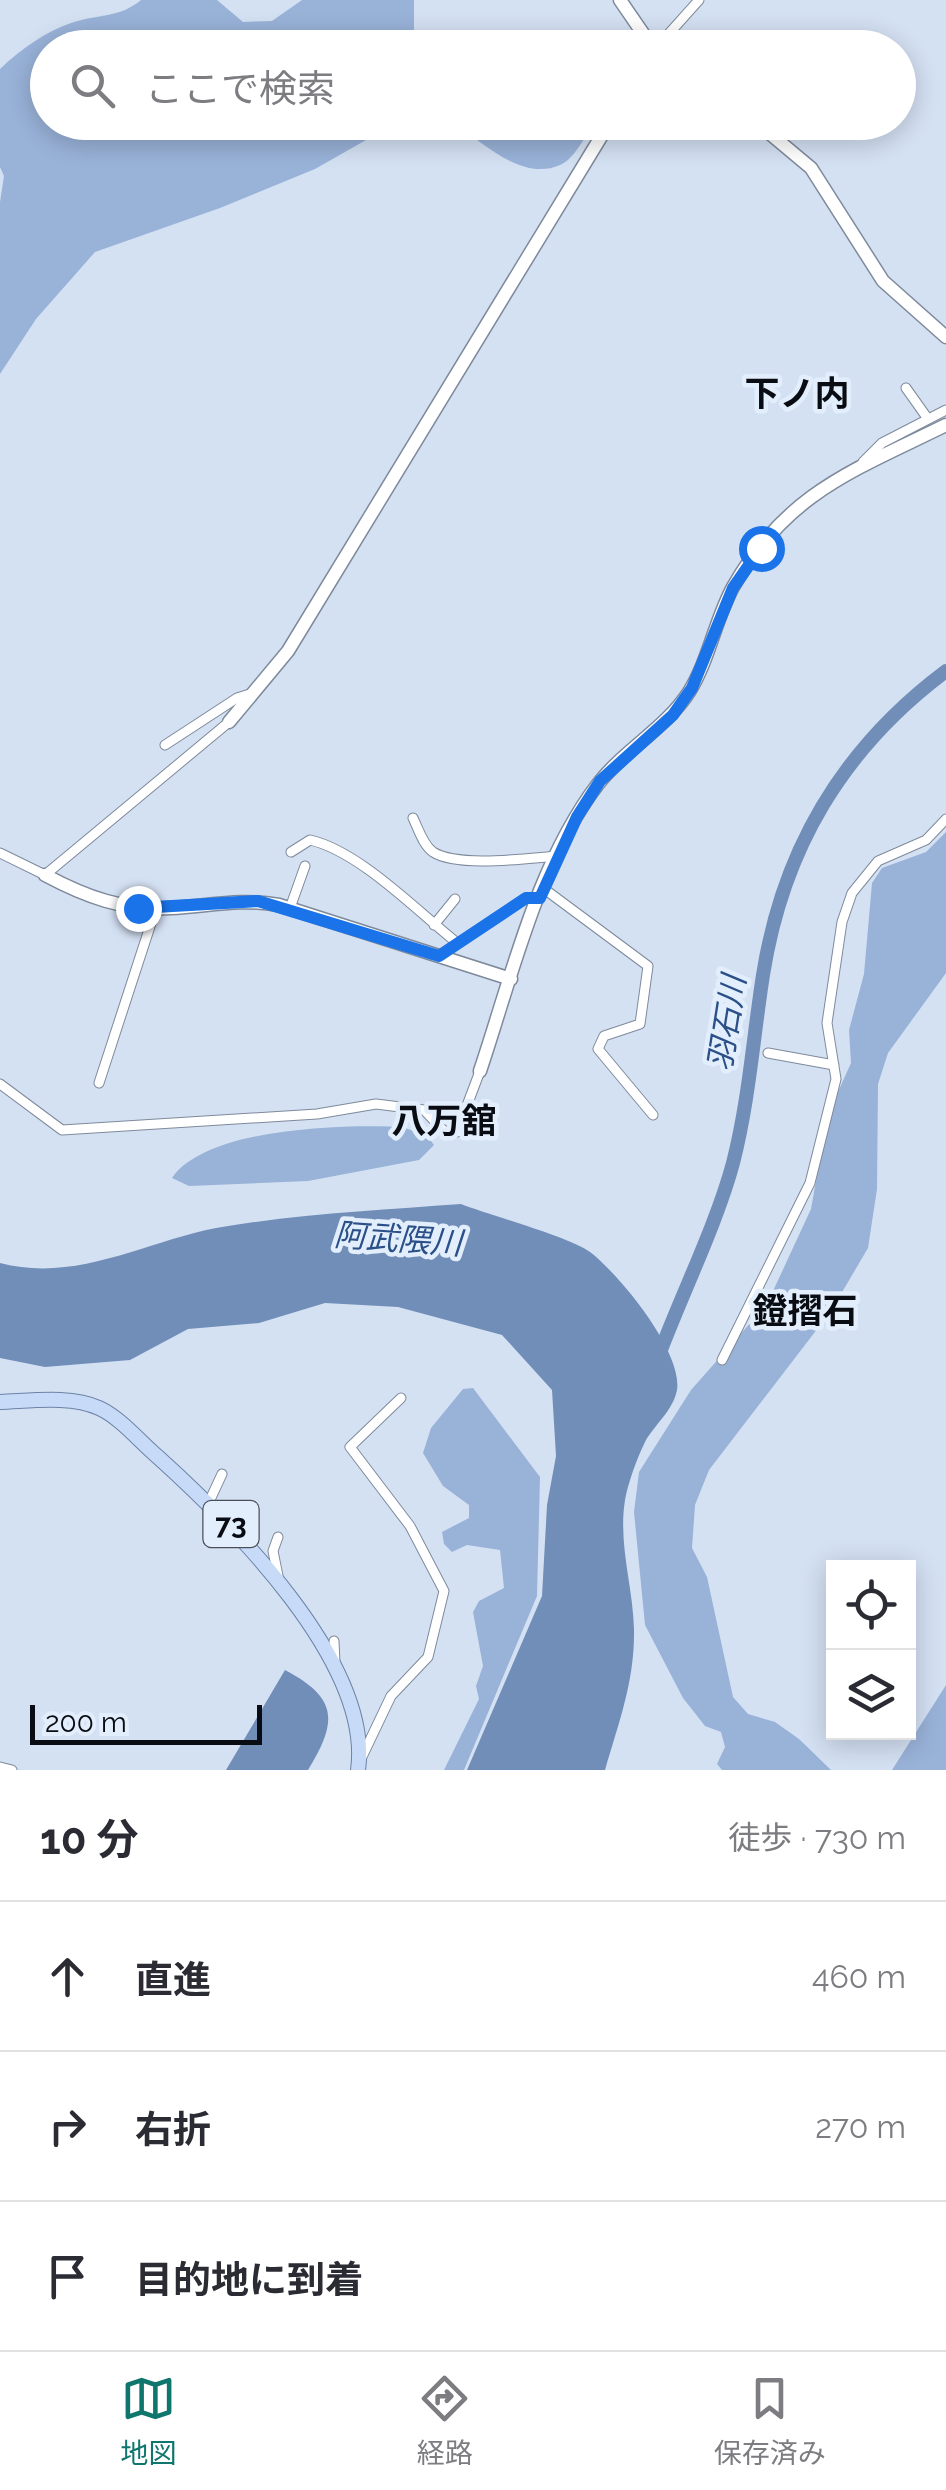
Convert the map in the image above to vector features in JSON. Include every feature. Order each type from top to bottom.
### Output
[{"type":"main road","name":"73","points":[[0,1402],[62,1401],[100,1408],[209,1502],[335,1666],[352,1702],[359,1765]]},
{"type":"street","points":[[620,0],[641,30]]},
{"type":"street","points":[[671,30],[699,0]]},
{"type":"street","points":[[45,875],[229,722],[288,651],[599,140]]},
{"type":"street","points":[[778,140],[811,168],[884,281],[917,315],[946,337]]},
{"type":"street","points":[[906,388],[935,424]]},
{"type":"street","points":[[0,1084],[62,1130],[317,1114],[376,1104],[424,1110],[444,1131],[457,1132],[542,893],[600,781],[673,715],[692,688],[717,620],[747,566],[807,498],[863,462],[935,424],[946,410]]},
{"type":"street","points":[[166,745],[237,698],[256,693]]},
{"type":"street","points":[[413,818],[427,846],[439,854],[495,861],[558,856]]},
{"type":"street","points":[[722,1360],[810,1182],[836,1079],[827,1023],[842,922],[852,893],[878,861],[926,840],[946,820]]},
{"type":"street","points":[[291,852],[310,840],[321,842],[364,867],[456,942]]},
{"type":"street","points":[[0,852],[98,900],[156,908],[242,900],[290,908],[511,979]]},
{"type":"street","points":[[290,908],[304,866]]},
{"type":"street","points":[[439,956],[526,898],[542,893]]},
{"type":"street","points":[[542,893],[648,966],[640,1024],[604,1036],[598,1048],[654,1115]]},
{"type":"street","points":[[434,925],[455,899]]},
{"type":"street","points":[[99,1083],[156,908]]},
{"type":"street","points":[[768,1053],[834,1066]]},
{"type":"street","points":[[359,1765],[391,1696],[428,1657],[444,1591],[410,1526],[350,1448],[401,1398]]},
{"type":"street","points":[[209,1502],[222,1474]]},
{"type":"street","points":[[278,1537],[273,1552],[278,1587]]},
{"type":"street","points":[[334,1641],[335,1666]]},
{"type":"street","points":[[0,1767],[12,1770]]},
{"type":"shaded area","points":[[141,0],[217,0],[243,22],[272,21],[302,0],[414,0],[414,30],[54,30],[133,6]]},
{"type":"shaded area","points":[[30,45],[30,140],[366,140],[315,169],[95,252],[36,319],[0,374],[0,202],[4,176],[0,167],[0,69]]},
{"type":"shaded area","points":[[478,140],[583,140],[571,157],[546,169],[517,164]]},
{"type":"shaded area","points":[[946,832],[946,973],[888,1053],[878,1084],[877,1189],[868,1248],[831,1311],[709,1470],[695,1505],[692,1548],[707,1577],[733,1697],[748,1714],[775,1722],[799,1739],[831,1770],[722,1770],[717,1764],[725,1747],[721,1732],[705,1726],[683,1698],[645,1625],[634,1512],[639,1472],[691,1390],[767,1304],[811,1209],[828,1114],[851,1063],[849,1030],[864,974],[872,883],[882,868],[926,852]]},
{"type":"shaded area","points":[[403,1127],[428,1137],[434,1145],[419,1160],[308,1181],[189,1186],[172,1178],[190,1161],[246,1139],[315,1128]]},
{"type":"shaded area","points":[[473,1388],[540,1477],[537,1596],[464,1770],[444,1770],[479,1699],[476,1686],[483,1666],[473,1612],[479,1601],[504,1588],[500,1550],[467,1545],[452,1552],[444,1544],[442,1532],[469,1518],[469,1505],[443,1486],[423,1453],[431,1428],[463,1389]]},
{"type":"shaded area","points":[[946,1685],[946,1770],[892,1770],[911,1740],[916,1740],[916,1732]]},
{"type":"water","name":"阿武隈川","points":[[461,1204],[548,1233],[590,1252],[647,1315],[676,1374],[675,1398],[645,1442],[625,1500],[623,1533],[634,1648],[625,1701],[605,1770],[467,1770],[542,1596],[547,1505],[556,1456],[552,1390],[502,1335],[398,1307],[325,1303],[259,1323],[188,1329],[130,1360],[45,1367],[0,1358],[0,1263],[56,1268],[246,1223]]},
{"type":"water","points":[[285,1670],[315,1691],[328,1712],[325,1738],[308,1770],[226,1770]]},
{"type":"waterway","name":"羽石川","points":[[659,1355],[733,1163],[772,929],[803,843],[823,804],[877,733],[946,671]]},
{"type":"district","name":"下ノ内","points":[[797,394]]},
{"type":"district","name":"八万舘","points":[[444,1121]]},
{"type":"district","name":"鐙摺石","points":[[805,1311]]},
{"type":"route","points":[[138,908],[258,901],[439,956],[466,934],[526,898],[540,898],[577,817],[600,781],[673,715],[692,688],[717,620],[733,588],[761,548]]}]
